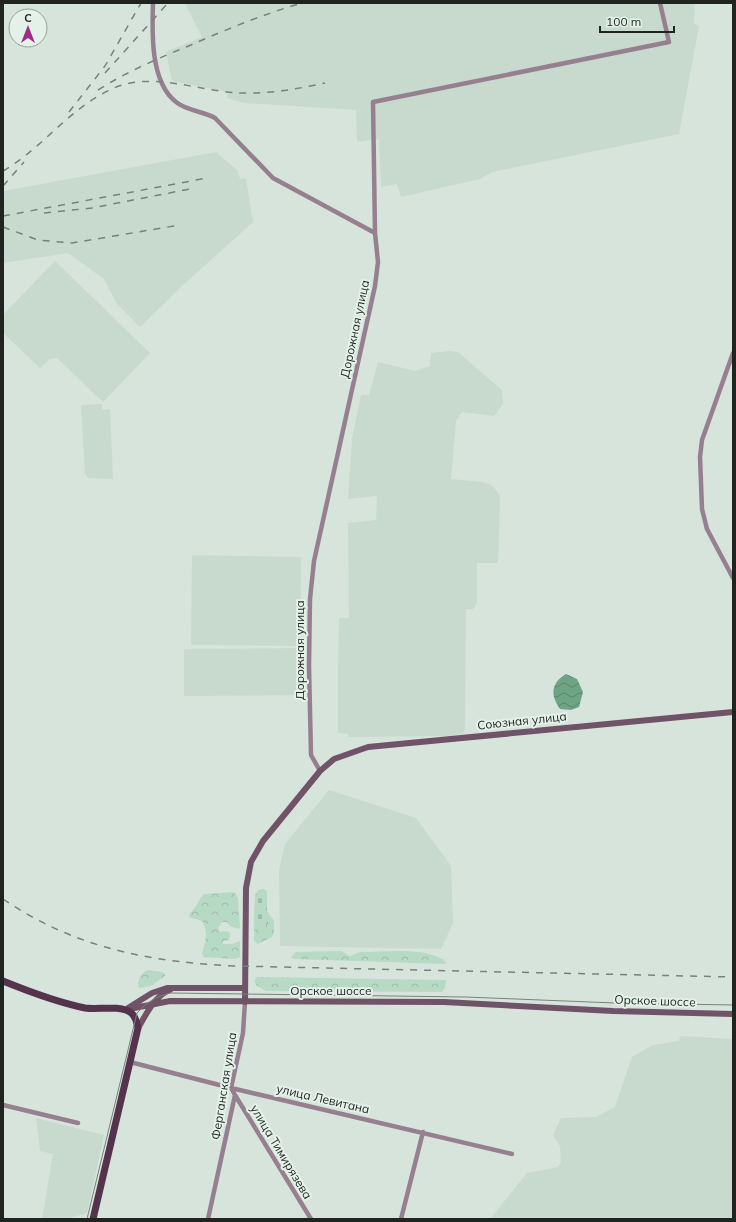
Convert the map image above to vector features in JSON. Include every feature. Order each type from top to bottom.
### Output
[{"type":"main road","name":"Союзная улица","points":[[245,1002],[246,888],[252,862],[263,841],[320,771],[334,759],[368,747],[733,712]]},
{"type":"main road","points":[[3,981],[34,994],[61,1002],[87,1008],[124,1010],[132,1013],[136,1019],[138,1028]]},
{"type":"main road","points":[[124,1010],[152,993],[167,988],[245,988]]},
{"type":"main road","points":[[93,1219],[138,1028],[161,995],[177,988]]},
{"type":"main road","name":"Орское шоссе","points":[[124,1010],[152,1006],[170,1001],[466,1002],[614,1011],[733,1014]]},
{"type":"street","points":[[152,3],[152,44],[155,60],[162,82],[171,98],[183,106],[208,114],[215,118],[273,178],[376,233]]},
{"type":"street","name":"Дорожная улица","points":[[320,771],[311,755],[308,666],[311,591],[315,554],[376,286],[378,262],[373,102],[669,42],[660,3]]},
{"type":"street","points":[[733,353],[702,440],[700,457],[702,509],[707,529],[733,578]]},
{"type":"street","name":"Ферганская улица","points":[[208,1219],[235,1095],[231,1088],[243,1033],[245,1002]]},
{"type":"street","name":"улица Левитана","points":[[130,1062],[231,1088],[512,1154]]},
{"type":"street","name":"улица Тимирязева","points":[[235,1095],[311,1219]]},
{"type":"street","points":[[3,1105],[78,1123]]},
{"type":"street","points":[[401,1219],[423,1132]]},
{"type":"shaded area","points":[[185,3],[695,3],[694,24],[699,26],[679,134],[492,172],[480,179],[401,197],[397,184],[381,187],[379,139],[357,142],[356,110],[245,103],[227,98],[228,92],[172,81],[166,52],[202,37]]},
{"type":"shaded area","points":[[216,152],[238,171],[240,179],[246,178],[253,222],[182,286],[140,327],[117,304],[104,279],[68,253],[3,263],[3,191]]},
{"type":"shaded area","points":[[55,261],[150,353],[103,402],[57,358],[50,359],[40,368],[3,333],[3,315]]},
{"type":"shaded area","points":[[448,351],[458,352],[502,390],[503,404],[494,416],[462,412],[456,421],[451,479],[483,482],[491,485],[497,491],[500,498],[498,563],[477,563],[477,603],[473,609],[466,609],[465,728],[463,734],[445,736],[348,737],[348,734],[338,733],[338,665],[339,618],[349,618],[348,523],[376,520],[377,496],[348,499],[352,439],[361,395],[369,395],[378,362],[415,371],[430,366],[431,353]]},
{"type":"shaded area","points":[[102,404],[102,410],[110,409],[113,479],[88,478],[85,473],[81,405]]},
{"type":"shaded area","points":[[192,555],[301,557],[300,646],[191,645]]},
{"type":"shaded area","points":[[301,648],[302,695],[184,696],[184,649]]},
{"type":"shaded area","points":[[329,790],[416,818],[451,866],[453,923],[441,949],[280,946],[279,870],[285,844]]},
{"type":"shaded area","points":[[680,1036],[733,1039],[733,1219],[490,1219],[527,1173],[558,1167],[561,1162],[560,1146],[553,1135],[561,1118],[596,1117],[615,1107],[632,1057],[653,1045],[679,1041]]},
{"type":"shaded area","points":[[36,1118],[104,1135],[87,1213],[66,1219],[42,1219],[53,1154],[40,1151]]},
{"type":"green space","points":[[264,889],[267,891],[267,911],[274,921],[274,933],[272,937],[258,944],[254,941],[255,895],[258,890]]},
{"type":"green space","points":[[234,892],[238,898],[240,928],[238,929],[230,926],[227,922],[222,922],[218,928],[220,932],[229,932],[230,935],[229,940],[223,941],[223,944],[232,944],[240,941],[240,957],[235,959],[204,957],[202,954],[206,933],[204,925],[202,921],[189,917],[190,913],[204,894]]},
{"type":"green space","points":[[255,895],[267,895],[267,927],[254,927]]},
{"type":"green space","points":[[341,951],[350,956],[360,952],[417,952],[438,957],[446,962],[445,964],[294,959],[291,957],[296,952]]},
{"type":"green space","points":[[148,970],[162,972],[165,976],[151,986],[139,988],[138,982],[140,977]]},
{"type":"green space","points":[[257,977],[446,980],[445,988],[442,992],[266,991],[257,986],[254,981]]},
{"type":"water","points":[[566,674],[577,679],[583,692],[579,707],[571,710],[560,709],[554,694],[557,681]]},
{"type":"tram line","points":[[87,1219],[137,1013],[152,1000],[170,993],[466,997],[615,1003],[733,1005]]},
{"type":"railway","points":[[69,112],[105,66],[141,3]]},
{"type":"railway","points":[[105,73],[168,3]]},
{"type":"railway","points":[[98,90],[132,71],[218,33],[302,3]]},
{"type":"railway","points":[[3,171],[31,151],[70,116],[98,96],[129,83],[145,81],[161,82],[241,93],[283,91],[325,83]]},
{"type":"railway","points":[[3,186],[24,162]]},
{"type":"railway","points":[[3,216],[207,178]]},
{"type":"railway","points":[[44,213],[92,208],[195,188]]},
{"type":"railway","points":[[3,227],[38,240],[72,243],[180,225]]},
{"type":"railway","points":[[3,899],[30,916],[85,941],[143,956],[173,961],[235,966],[733,977]]}]
